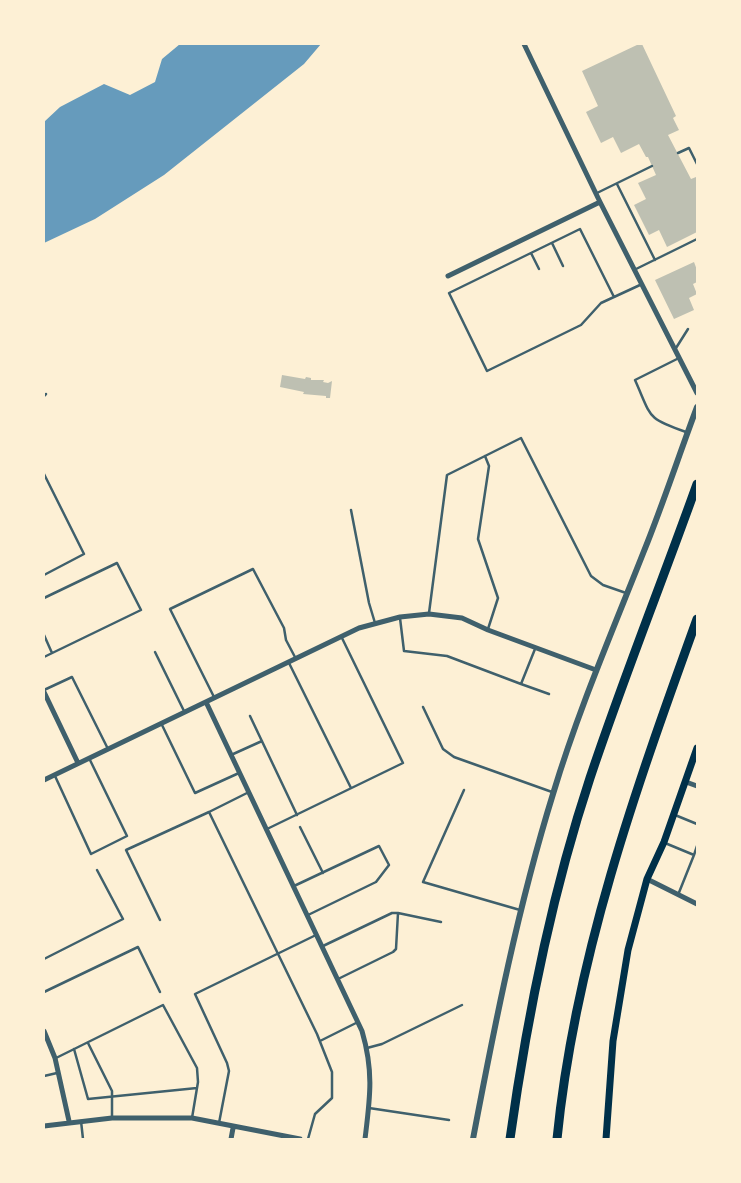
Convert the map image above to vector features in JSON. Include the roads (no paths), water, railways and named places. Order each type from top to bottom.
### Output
[{"type":"highway","points":[[510,1139],[534,989],[562,874],[590,779],[697,484]]},
{"type":"highway","points":[[557,1139],[571,1043],[609,873],[697,619]]},
{"type":"main road","points":[[606,1139],[613,1041],[628,950],[647,879],[664,842],[697,748]]},
{"type":"street","points":[[524,44],[596,194],[697,393]]},
{"type":"street","points":[[448,276],[600,202]]},
{"type":"street","points":[[473,1139],[498,1009],[520,910],[553,792],[596,670],[697,406]]},
{"type":"street","points":[[44,780],[341,636],[375,623],[400,617],[429,614],[462,618],[536,649],[596,670]]},
{"type":"street","points":[[44,691],[78,763]]},
{"type":"street","points":[[206,702],[358,1022],[367,1048],[372,1084],[365,1139]]},
{"type":"street","points":[[686,782],[697,786]]},
{"type":"street","points":[[647,879],[697,904]]},
{"type":"street","points":[[44,1031],[55,1058],[69,1121]]},
{"type":"street","points":[[44,1126],[69,1121],[112,1118],[192,1118],[233,1128],[300,1139]]},
{"type":"street","points":[[231,1139],[233,1128]]},
{"type":"lane","points":[[678,153],[689,148],[697,164]]},
{"type":"lane","points":[[596,194],[652,166]]},
{"type":"lane","points":[[617,184],[655,260]]},
{"type":"lane","points":[[614,297],[580,229],[449,293],[487,371],[581,325],[601,304],[642,284]]},
{"type":"lane","points":[[634,270],[697,239]]},
{"type":"lane","points":[[552,242],[563,266]]},
{"type":"lane","points":[[531,253],[539,269]]},
{"type":"lane","points":[[675,350],[688,329]]},
{"type":"lane","points":[[680,358],[635,380],[652,418],[688,433]]},
{"type":"lane","points":[[429,614],[447,475],[521,438],[591,576],[603,585],[627,593]]},
{"type":"lane","points":[[485,456],[489,466],[478,539],[498,602],[488,630]]},
{"type":"lane","points":[[44,474],[84,554],[44,575]]},
{"type":"lane","points":[[351,510],[369,603],[375,623]]},
{"type":"lane","points":[[44,598],[117,563],[141,610],[44,657]]},
{"type":"lane","points":[[214,698],[170,609],[253,568],[284,628],[286,640],[296,658]]},
{"type":"lane","points":[[400,617],[404,651],[447,656],[549,694]]},
{"type":"lane","points":[[44,635],[52,653]]},
{"type":"lane","points":[[267,829],[404,763],[341,636]]},
{"type":"lane","points":[[521,684],[536,649]]},
{"type":"lane","points":[[155,652],[185,712]]},
{"type":"lane","points":[[288,662],[351,788]]},
{"type":"lane","points":[[44,691],[72,677],[108,749]]},
{"type":"lane","points":[[423,708],[443,748],[454,757],[553,792]]},
{"type":"lane","points":[[250,716],[297,814]]},
{"type":"lane","points":[[161,723],[195,793],[240,772]]},
{"type":"lane","points":[[232,755],[262,741]]},
{"type":"lane","points":[[54,775],[91,854],[128,836],[89,758]]},
{"type":"lane","points":[[464,790],[423,882],[520,910]]},
{"type":"lane","points":[[160,920],[126,850],[249,792]]},
{"type":"lane","points":[[209,812],[320,1041],[332,1072],[334,1086],[332,1098],[315,1114],[308,1139]]},
{"type":"lane","points":[[674,814],[697,824]]},
{"type":"lane","points":[[300,827],[323,873]]},
{"type":"lane","points":[[664,842],[694,854]]},
{"type":"lane","points":[[294,886],[379,846],[389,865],[376,882],[308,916]]},
{"type":"lane","points":[[678,895],[697,846]]},
{"type":"lane","points":[[44,959],[122,920],[97,870]]},
{"type":"lane","points":[[322,946],[392,913],[441,922]]},
{"type":"lane","points":[[338,979],[396,949],[398,913]]},
{"type":"lane","points":[[219,1125],[229,1072],[228,1063],[195,994],[317,935]]},
{"type":"lane","points":[[44,992],[138,947],[160,992]]},
{"type":"lane","points":[[367,1048],[382,1044],[462,1005]]},
{"type":"lane","points":[[55,1058],[164,1006],[197,1068],[197,1088],[192,1118]]},
{"type":"lane","points":[[320,1041],[358,1022]]},
{"type":"lane","points":[[88,1042],[112,1091],[112,1118]]},
{"type":"lane","points":[[74,1049],[88,1099],[197,1088]]},
{"type":"lane","points":[[44,1076],[58,1073]]},
{"type":"lane","points":[[369,1108],[449,1120]]},
{"type":"lane","points":[[80,1120],[83,1139]]},
{"type":"water","points":[[180,44],[321,44],[304,64],[164,175],[95,219],[44,243],[44,122],[60,107],[104,84],[130,95],[155,82],[162,59]]}]
